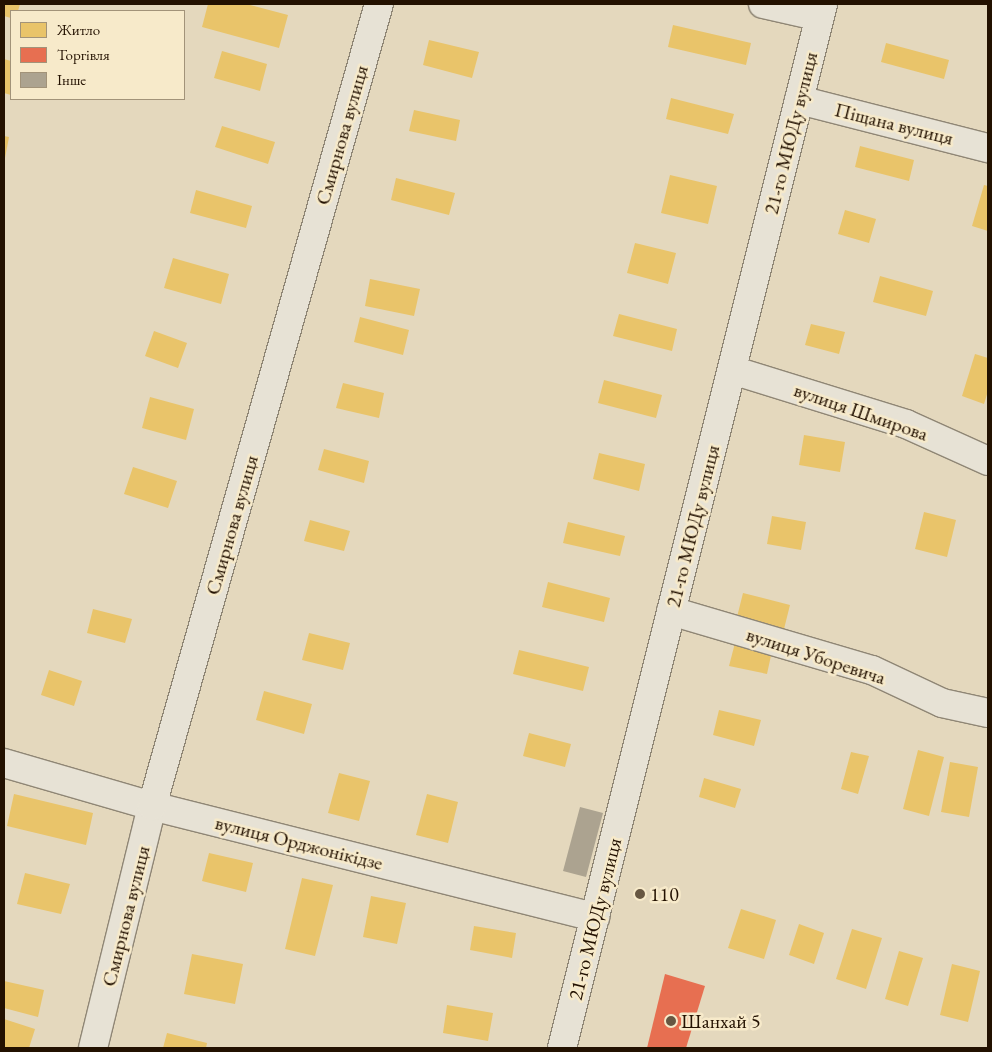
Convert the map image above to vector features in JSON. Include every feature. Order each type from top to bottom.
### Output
[{"type":"street","name":"Смирнова вулиця","points":[[93,1048],[152,806],[379,4]]},
{"type":"street","points":[[763,4],[822,11]]},
{"type":"street","name":"21-го МЮДу вулиця","points":[[562,1048],[822,11]]},
{"type":"street","name":"Піщана вулиця","points":[[800,100],[988,148]]},
{"type":"street","name":"вулиця Шмирова","points":[[732,370],[906,424],[988,460]]},
{"type":"street","name":"вулиця Уборевича","points":[[672,611],[872,670],[942,703],[988,713]]},
{"type":"street","name":"вулиця Орджонікідзе","points":[[4,763],[152,806],[595,917]]},
{"type":"building: Житло","points":[[4,4],[20,4],[18,10],[10,10],[10,18],[4,16]]},
{"type":"building: Житло","points":[[208,4],[246,4],[288,15],[279,48],[202,27]]},
{"type":"building: Житло","points":[[673,25],[751,43],[746,65],[668,47]]},
{"type":"building: Житло","points":[[429,40],[479,52],[472,78],[423,65]]},
{"type":"building: Житло","points":[[886,43],[949,60],[944,79],[881,62]]},
{"type":"building: Житло","points":[[222,51],[267,64],[260,91],[214,78]]},
{"type":"building: Житло","points":[[4,59],[10,61],[10,95],[4,93]]},
{"type":"building: Житло","points":[[671,98],[734,114],[728,134],[666,119]]},
{"type":"building: Житло","points":[[414,110],[460,120],[456,141],[409,131]]},
{"type":"building: Житло","points":[[222,126],[275,142],[268,164],[215,147]]},
{"type":"building: Житло","points":[[4,136],[9,137],[5,158],[4,158]]},
{"type":"building: Житло","points":[[860,146],[914,160],[909,181],[855,167]]},
{"type":"building: Житло","points":[[670,175],[717,186],[708,224],[661,213]]},
{"type":"building: Житло","points":[[396,178],[455,193],[449,215],[391,200]]},
{"type":"building: Житло","points":[[984,185],[988,186],[988,231],[972,226]]},
{"type":"building: Житло","points":[[196,190],[252,206],[246,228],[190,213]]},
{"type":"building: Житло","points":[[845,210],[876,219],[869,243],[838,234]]},
{"type":"building: Житло","points":[[635,243],[676,253],[668,284],[627,273]]},
{"type":"building: Житло","points":[[173,258],[229,274],[221,304],[164,288]]},
{"type":"building: Житло","points":[[880,276],[933,291],[926,316],[873,302]]},
{"type":"building: Житло","points":[[370,279],[420,289],[414,316],[365,306]]},
{"type":"building: Житло","points":[[619,314],[677,329],[672,351],[613,336]]},
{"type":"building: Житло","points":[[360,317],[409,330],[403,355],[354,342]]},
{"type":"building: Житло","points":[[811,324],[845,332],[839,354],[805,345]]},
{"type":"building: Житло","points":[[154,331],[187,343],[178,368],[145,356]]},
{"type":"building: Житло","points":[[975,354],[988,358],[988,391],[984,404],[962,396]]},
{"type":"building: Житло","points":[[604,380],[662,395],[656,418],[598,403]]},
{"type":"building: Житло","points":[[343,383],[384,393],[379,418],[336,408]]},
{"type":"building: Житло","points":[[150,397],[194,409],[186,440],[142,428]]},
{"type":"building: Житло","points":[[804,435],[845,442],[840,472],[799,465]]},
{"type":"building: Житло","points":[[324,449],[369,461],[364,483],[318,470]]},
{"type":"building: Житло","points":[[599,453],[645,464],[639,491],[593,479]]},
{"type":"building: Житло","points":[[133,467],[177,481],[168,508],[124,494]]},
{"type":"building: Житло","points":[[924,512],[956,520],[947,557],[915,549]]},
{"type":"building: Житло","points":[[772,516],[806,522],[801,550],[767,544]]},
{"type":"building: Житло","points":[[310,520],[350,531],[344,551],[304,541]]},
{"type":"building: Житло","points":[[568,522],[625,536],[620,556],[563,543]]},
{"type":"building: Житло","points":[[548,582],[610,598],[604,622],[542,607]]},
{"type":"building: Житло","points":[[743,593],[790,605],[784,629],[737,617]]},
{"type":"building: Житло","points":[[93,609],[132,619],[125,643],[87,633]]},
{"type":"building: Житло","points":[[309,633],[350,643],[343,670],[302,660]]},
{"type":"building: Житло","points":[[735,643],[772,651],[767,674],[729,666]]},
{"type":"building: Житло","points":[[519,650],[589,667],[583,691],[513,674]]},
{"type":"building: Житло","points":[[49,670],[82,681],[74,706],[41,695]]},
{"type":"building: Житло","points":[[264,691],[312,704],[304,734],[256,720]]},
{"type":"building: Житло","points":[[719,710],[761,720],[754,746],[713,735]]},
{"type":"building: Житло","points":[[529,733],[571,744],[565,767],[523,756]]},
{"type":"building: Житло","points":[[918,750],[944,757],[929,816],[903,809]]},
{"type":"building: Житло","points":[[851,752],[869,756],[858,794],[841,789]]},
{"type":"building: Житло","points":[[950,762],[978,767],[969,817],[941,812]]},
{"type":"building: Житло","points":[[339,773],[370,781],[359,821],[328,813]]},
{"type":"building: Житло","points":[[704,778],[741,789],[735,808],[699,797]]},
{"type":"building: Житло","points":[[14,794],[93,813],[86,845],[7,826]]},
{"type":"building: Житло","points":[[427,794],[458,802],[448,843],[416,835]]},
{"type":"building: Житло","points":[[209,853],[253,863],[246,892],[202,881]]},
{"type":"building: Житло","points":[[25,873],[70,884],[61,914],[17,904]]},
{"type":"building: Житло","points":[[302,878],[333,885],[315,956],[285,949]]},
{"type":"building: Житло","points":[[371,896],[406,903],[397,944],[363,937]]},
{"type":"building: Житло","points":[[741,909],[776,920],[764,959],[728,948]]},
{"type":"building: Житло","points":[[799,924],[824,933],[814,964],[789,955]]},
{"type":"building: Житло","points":[[474,926],[516,933],[512,958],[470,950]]},
{"type":"building: Житло","points":[[852,929],[882,938],[866,989],[836,979]]},
{"type":"building: Житло","points":[[899,951],[923,958],[908,1006],[885,999]]},
{"type":"building: Житло","points":[[192,954],[243,964],[235,1004],[184,994]]},
{"type":"building: Житло","points":[[952,964],[980,971],[968,1022],[940,1015]]},
{"type":"building: Житло","points":[[4,981],[44,990],[38,1017],[4,1008]]},
{"type":"building: Житло","points":[[447,1005],[493,1013],[488,1041],[443,1033]]},
{"type":"building: Житло","points":[[4,1019],[35,1029],[29,1048],[4,1048]]},
{"type":"building: Житло","points":[[167,1033],[207,1043],[206,1048],[163,1048]]},
{"type":"building: Торгівля","points":[[665,974],[705,986],[686,1048],[647,1048]]},
{"type":"building: Інше","points":[[580,807],[603,813],[586,877],[563,871]]},
{"type":"place","name":"110","points":[[640,894]]},
{"type":"place","name":"Шанхай 5","points":[[671,1021]]}]
